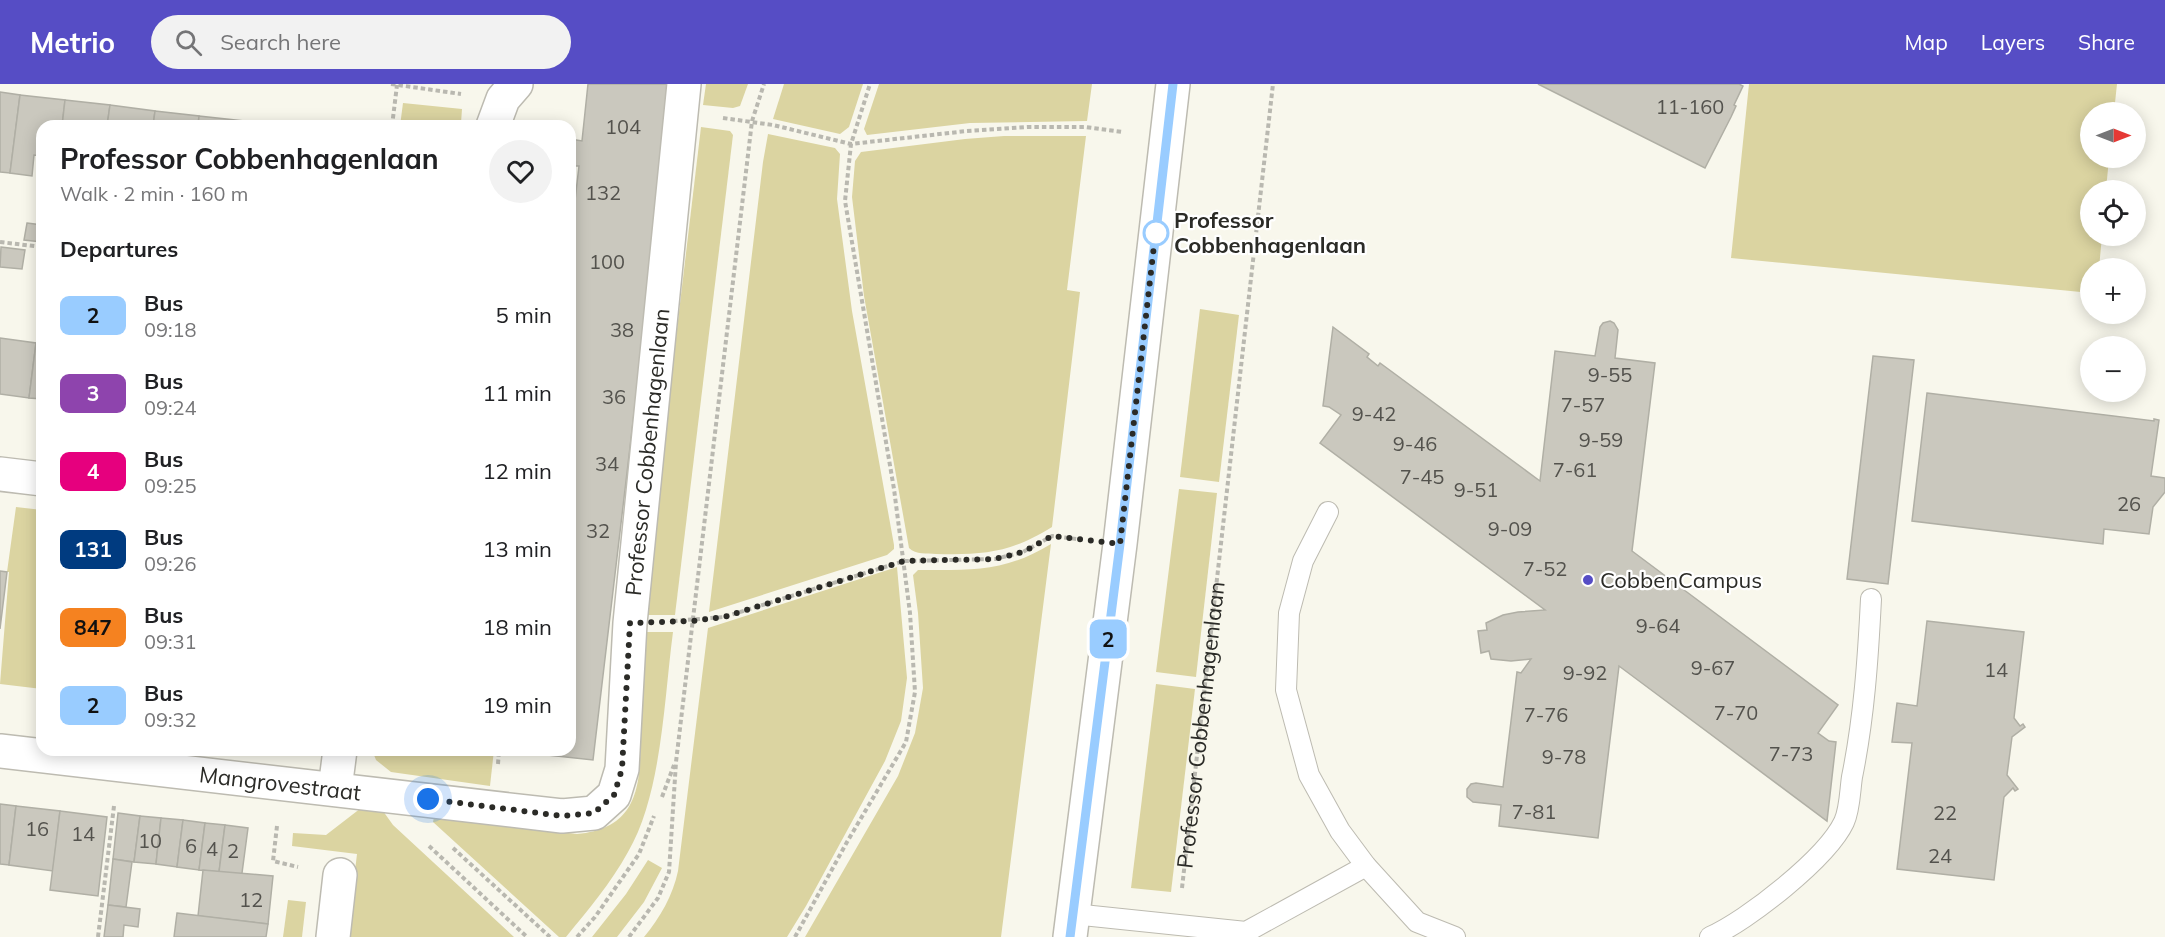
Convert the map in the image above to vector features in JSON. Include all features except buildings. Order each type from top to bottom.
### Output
[{"type":"street","points":[[1072,926],[1120,544],[1173,84]]},
{"type":"street","name":"Professor Cobbenhagenlaan","points":[[562,816],[594,813],[614,795],[622,769],[630,623],[683,99]]},
{"type":"street","points":[[0,474],[36,478]]},
{"type":"street","name":"Mangrovestraat","points":[[0,751],[36,755]]},
{"type":"street","name":"Mangrovestraat","points":[[46,756],[415,797],[562,816]]},
{"type":"street","points":[[335,789],[339,756]]},
{"type":"street","points":[[333,937],[340,875]]},
{"type":"lane","points":[[1328,512],[1303,561],[1289,613],[1286,690],[1309,776],[1340,831],[1366,866],[1417,922],[1455,937]]},
{"type":"lane","points":[[1710,937],[1761,904],[1816,861],[1844,821],[1859,742],[1868,677],[1871,599]]},
{"type":"lane","points":[[1072,926],[1178,925],[1246,932],[1366,866]]},
{"type":"path","points":[[391,84],[504,103]]},
{"type":"path","points":[[393,120],[397,84]]},
{"type":"path","points":[[628,937],[658,898],[669,872],[676,762],[752,121],[764,84]]},
{"type":"path","points":[[795,937],[847,842],[906,742],[915,692],[910,613],[894,489],[845,201],[851,144],[870,84]]},
{"type":"path","name":"Professor Cobbenhagenlaan","points":[[1178,925],[1273,84]]},
{"type":"path","points":[[683,99],[752,121],[851,144],[967,131],[1028,127],[1085,127],[1167,138]]},
{"type":"path","points":[[0,242],[36,246]]},
{"type":"path","points":[[630,623],[692,621],[724,617],[904,561],[995,559],[1023,552],[1052,536],[1120,544]]},
{"type":"path","points":[[660,803],[676,762]]},
{"type":"path","points":[[98,937],[119,764]]},
{"type":"path","points":[[282,783],[273,861],[340,875]]},
{"type":"path","points":[[415,797],[401,820],[527,937]]},
{"type":"path","points":[[415,797],[425,822],[550,937]]},
{"type":"path","points":[[577,937],[595,918],[639,854],[656,813]]},
{"type":"shaded area","points":[[706,84],[748,84],[740,106],[733,108],[703,105]]},
{"type":"shaded area","points":[[784,84],[863,84],[849,127],[840,134],[773,119]]},
{"type":"shaded area","points":[[879,84],[1092,84],[1087,121],[970,123],[867,135],[864,129]]},
{"type":"shaded area","points":[[1749,84],[2117,84],[2115,102],[2080,102],[2080,168],[2108,168],[2107,180],[2080,180],[2080,246],[2101,246],[2100,258],[2080,258],[2080,292],[1731,258]]},
{"type":"shaded area","points":[[403,103],[462,109],[461,120],[401,120]]},
{"type":"shaded area","points":[[701,127],[730,131],[733,135],[675,615],[643,615]]},
{"type":"shaded area","points":[[768,134],[835,148],[840,154],[837,199],[852,311],[894,549],[887,555],[709,612],[763,162]]},
{"type":"shaded area","points":[[1004,136],[1086,136],[1067,290],[1080,292],[1052,527],[1037,536],[997,551],[969,554],[918,553],[909,548],[864,296],[852,197],[855,161],[861,152]]},
{"type":"shaded area","points":[[1200,309],[1239,315],[1219,482],[1180,477]]},
{"type":"shaded area","points":[[1179,489],[1217,493],[1196,677],[1156,672]]},
{"type":"shaded area","points":[[16,507],[36,509],[36,688],[0,684],[9,572],[7,572]]},
{"type":"shaded area","points":[[1051,544],[1001,937],[805,937],[898,776],[915,733],[923,688],[913,575],[918,570],[957,570],[1003,565],[1019,560]]},
{"type":"shaded area","points":[[897,567],[907,678],[901,721],[885,761],[787,937],[644,937],[665,906],[678,871],[708,628]]},
{"type":"shaded area","points":[[641,632],[673,632],[660,745],[648,803],[639,829],[614,875],[566,937],[559,937],[433,822],[434,817],[577,834],[600,829],[617,820],[628,808],[635,793],[639,775]]},
{"type":"shaded area","points":[[1156,684],[1195,689],[1171,892],[1131,888]]},
{"type":"shaded area","points":[[374,756],[493,756],[490,786],[391,772]]},
{"type":"shaded area","points":[[361,808],[383,811],[393,825],[514,937],[347,937],[357,854],[292,846],[293,833],[326,835]]},
{"type":"shaded area","points":[[648,860],[662,868],[644,902],[617,937],[592,937],[626,894]]},
{"type":"shaded area","points":[[288,900],[306,902],[302,937],[283,937]]},
{"type":"bus line","name":"2","points":[[1070,937],[1120,544],[1173,84]]},
{"type":"place","name":"Professor Cobbenhagenlaan","points":[[1156,233]]},
{"type":"place","name":"CobbenCampus","points":[[1588,580]]},
{"type":"route","points":[[428,799],[562,816],[594,813],[614,795],[622,769],[630,623],[692,621],[724,617],[904,561],[995,559],[1023,552],[1052,536],[1120,544],[1156,228],[1156,233]]}]
